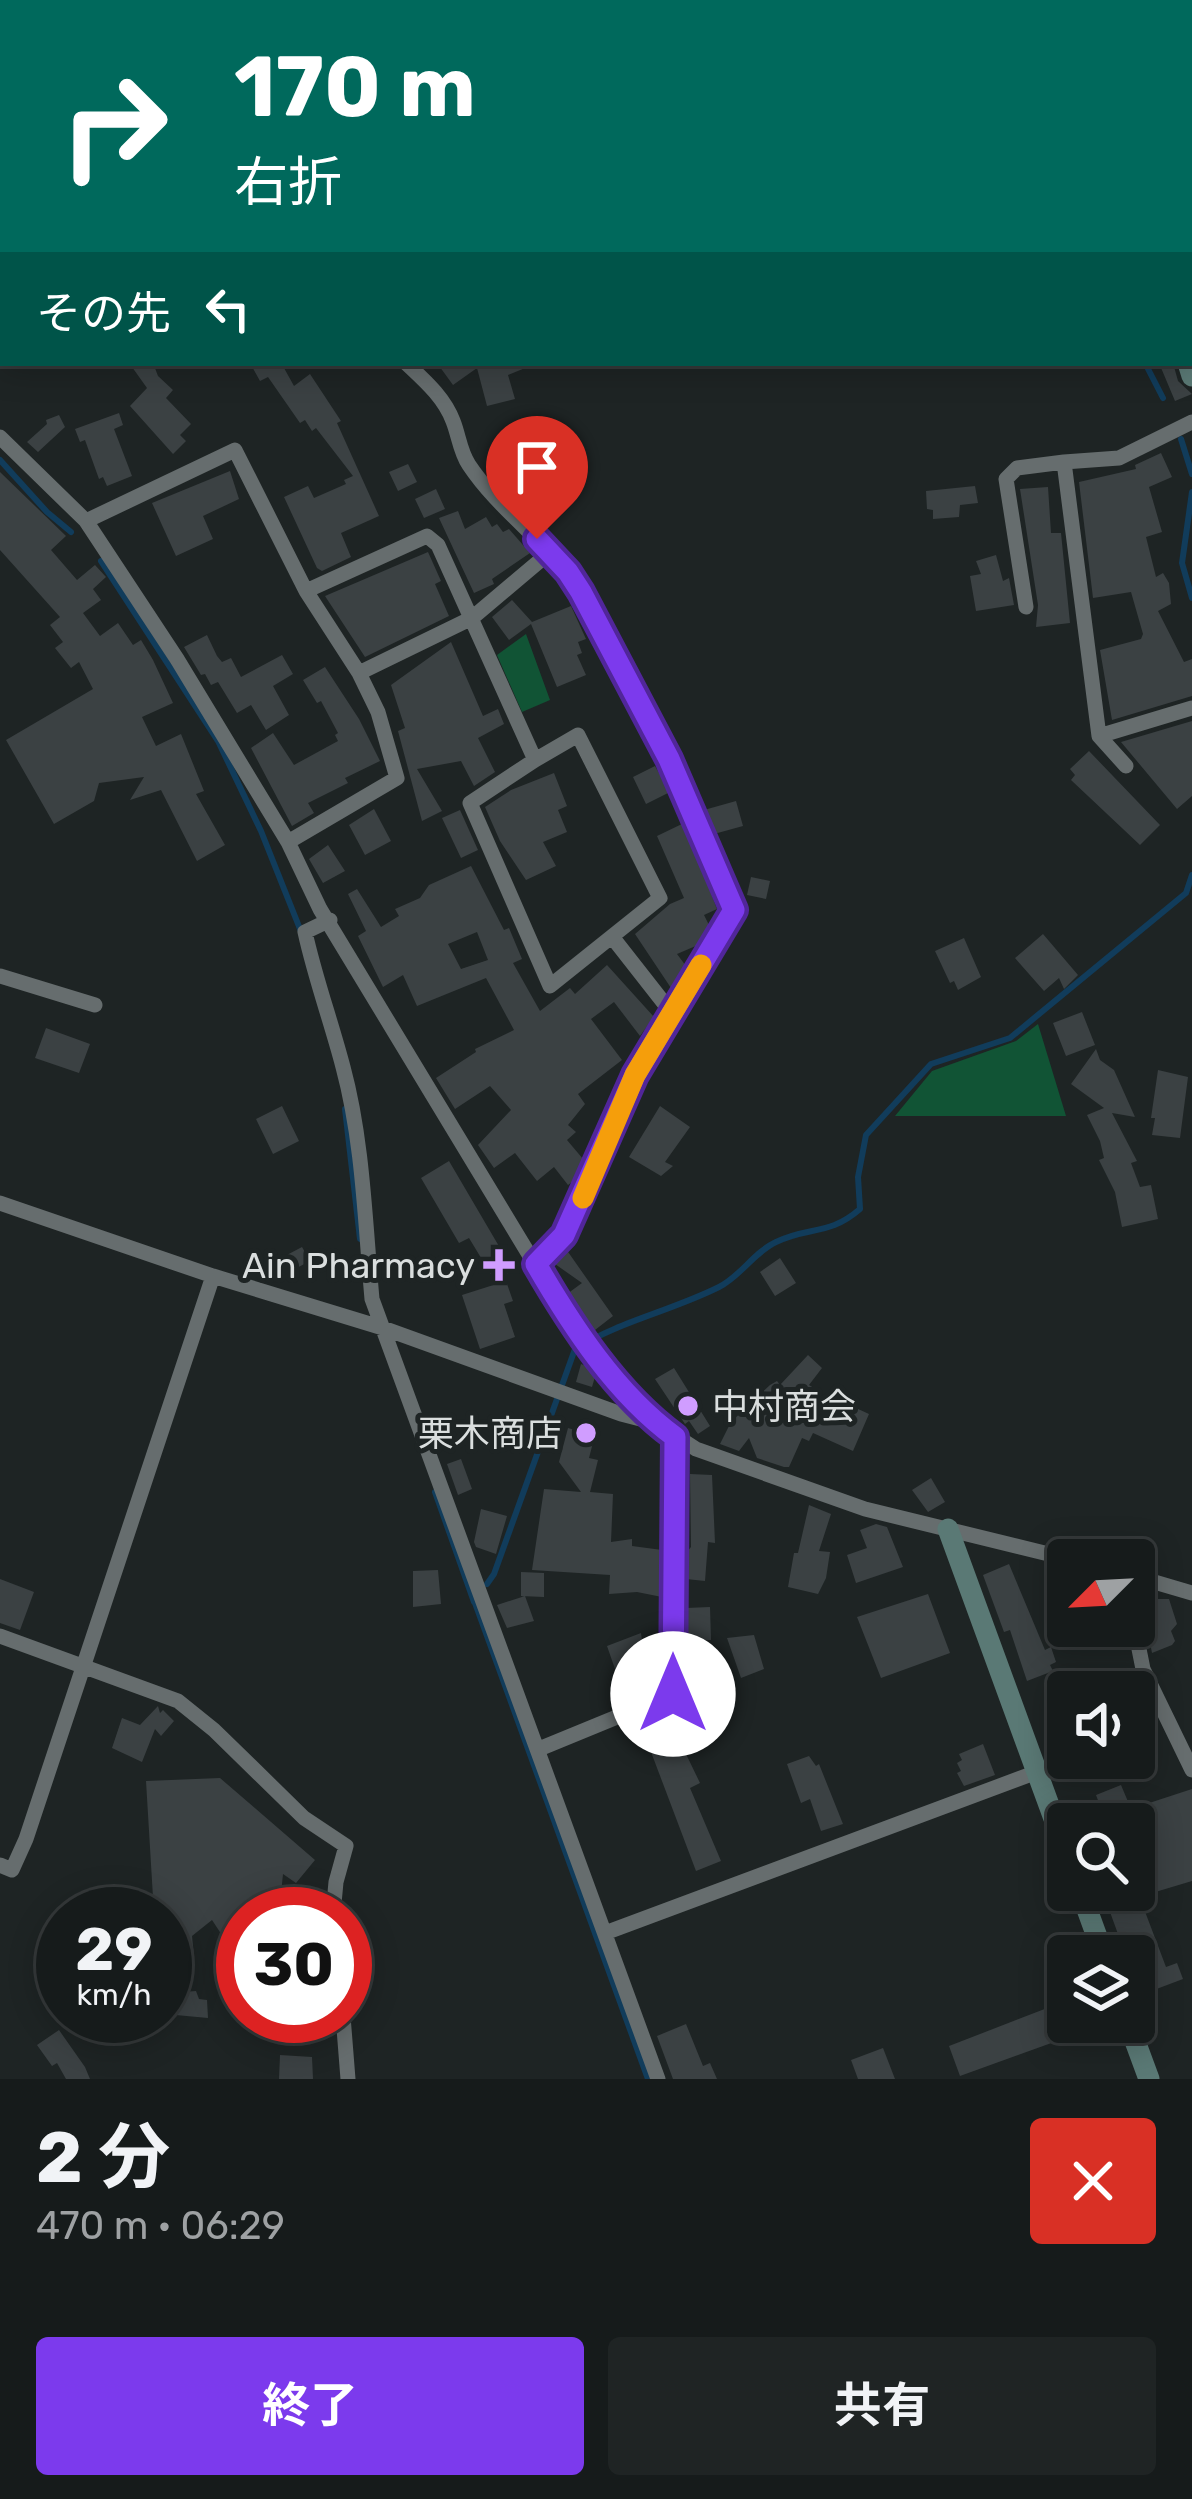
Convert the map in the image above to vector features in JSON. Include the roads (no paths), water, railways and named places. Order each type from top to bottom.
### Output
[{"type":"street","points":[[409,366],[436,390],[453,418],[465,460],[497,502],[568,572],[581,592],[669,759],[734,910],[625,1095],[570,1224],[536,1264]]},
{"type":"street","points":[[1026,607],[1006,479],[1017,468],[1119,458],[1192,422]]},
{"type":"street","points":[[0,437],[86,521],[178,659],[288,842],[320,909],[536,1264],[586,1343],[656,1423],[696,1449],[866,1509],[1047,1554]]},
{"type":"street","points":[[86,521],[236,450],[306,591],[378,712],[397,778],[288,842]]},
{"type":"street","points":[[1064,462],[1099,736],[1126,766]]},
{"type":"street","points":[[306,591],[428,536],[438,545],[535,760]]},
{"type":"street","points":[[359,674],[472,618],[549,553]]},
{"type":"street","points":[[1099,736],[1192,708]]},
{"type":"street","points":[[578,735],[660,898],[550,986],[470,803],[535,760],[578,735]]},
{"type":"street","points":[[330,920],[305,932],[344,1070],[361,1177],[372,1299],[657,2078]]},
{"type":"street","points":[[613,938],[671,1012]]},
{"type":"street","points":[[0,976],[95,1006]]},
{"type":"street","points":[[0,1203],[656,1423]]},
{"type":"street","points":[[0,1865],[12,1870],[26,1838],[213,1276]]},
{"type":"street","points":[[538,1749],[673,1694],[675,1437]]},
{"type":"street","points":[[949,1529],[1048,1803]]},
{"type":"street","points":[[1155,1582],[1192,1593]]},
{"type":"street","points":[[0,1636],[178,1701],[304,1818],[346,1846],[338,1887]]},
{"type":"street","points":[[1139,1647],[1143,1669],[1192,1770]]},
{"type":"street","points":[[605,1933],[1037,1772]]},
{"type":"street","points":[[345,2043],[348,2079]]},
{"type":"street","points":[[1136,2043],[1149,2079]]},
{"type":"waterway","points":[[1147,366],[1163,398]]},
{"type":"waterway","points":[[1181,439],[1192,474]]},
{"type":"waterway","points":[[0,460],[71,532]]},
{"type":"waterway","points":[[1192,492],[1182,563],[1192,598]]},
{"type":"waterway","points":[[101,561],[218,741],[302,934]]},
{"type":"waterway","points":[[487,1584],[575,1349],[719,1287],[776,1242],[849,1218],[860,1209],[858,1177],[866,1135],[931,1064],[1010,1038],[1186,893],[1192,875]]},
{"type":"waterway","points":[[345,1109],[360,1239]]},
{"type":"waterway","points":[[435,1492],[474,1602]]},
{"type":"waterway","points":[[475,1603],[648,2079]]},
{"type":"place","name":"Ain Pharmacy","points":[[499,1265]]},
{"type":"place","name":"中村商会","points":[[688,1406]]},
{"type":"place","name":"栗木商店","points":[[586,1433]]}]
